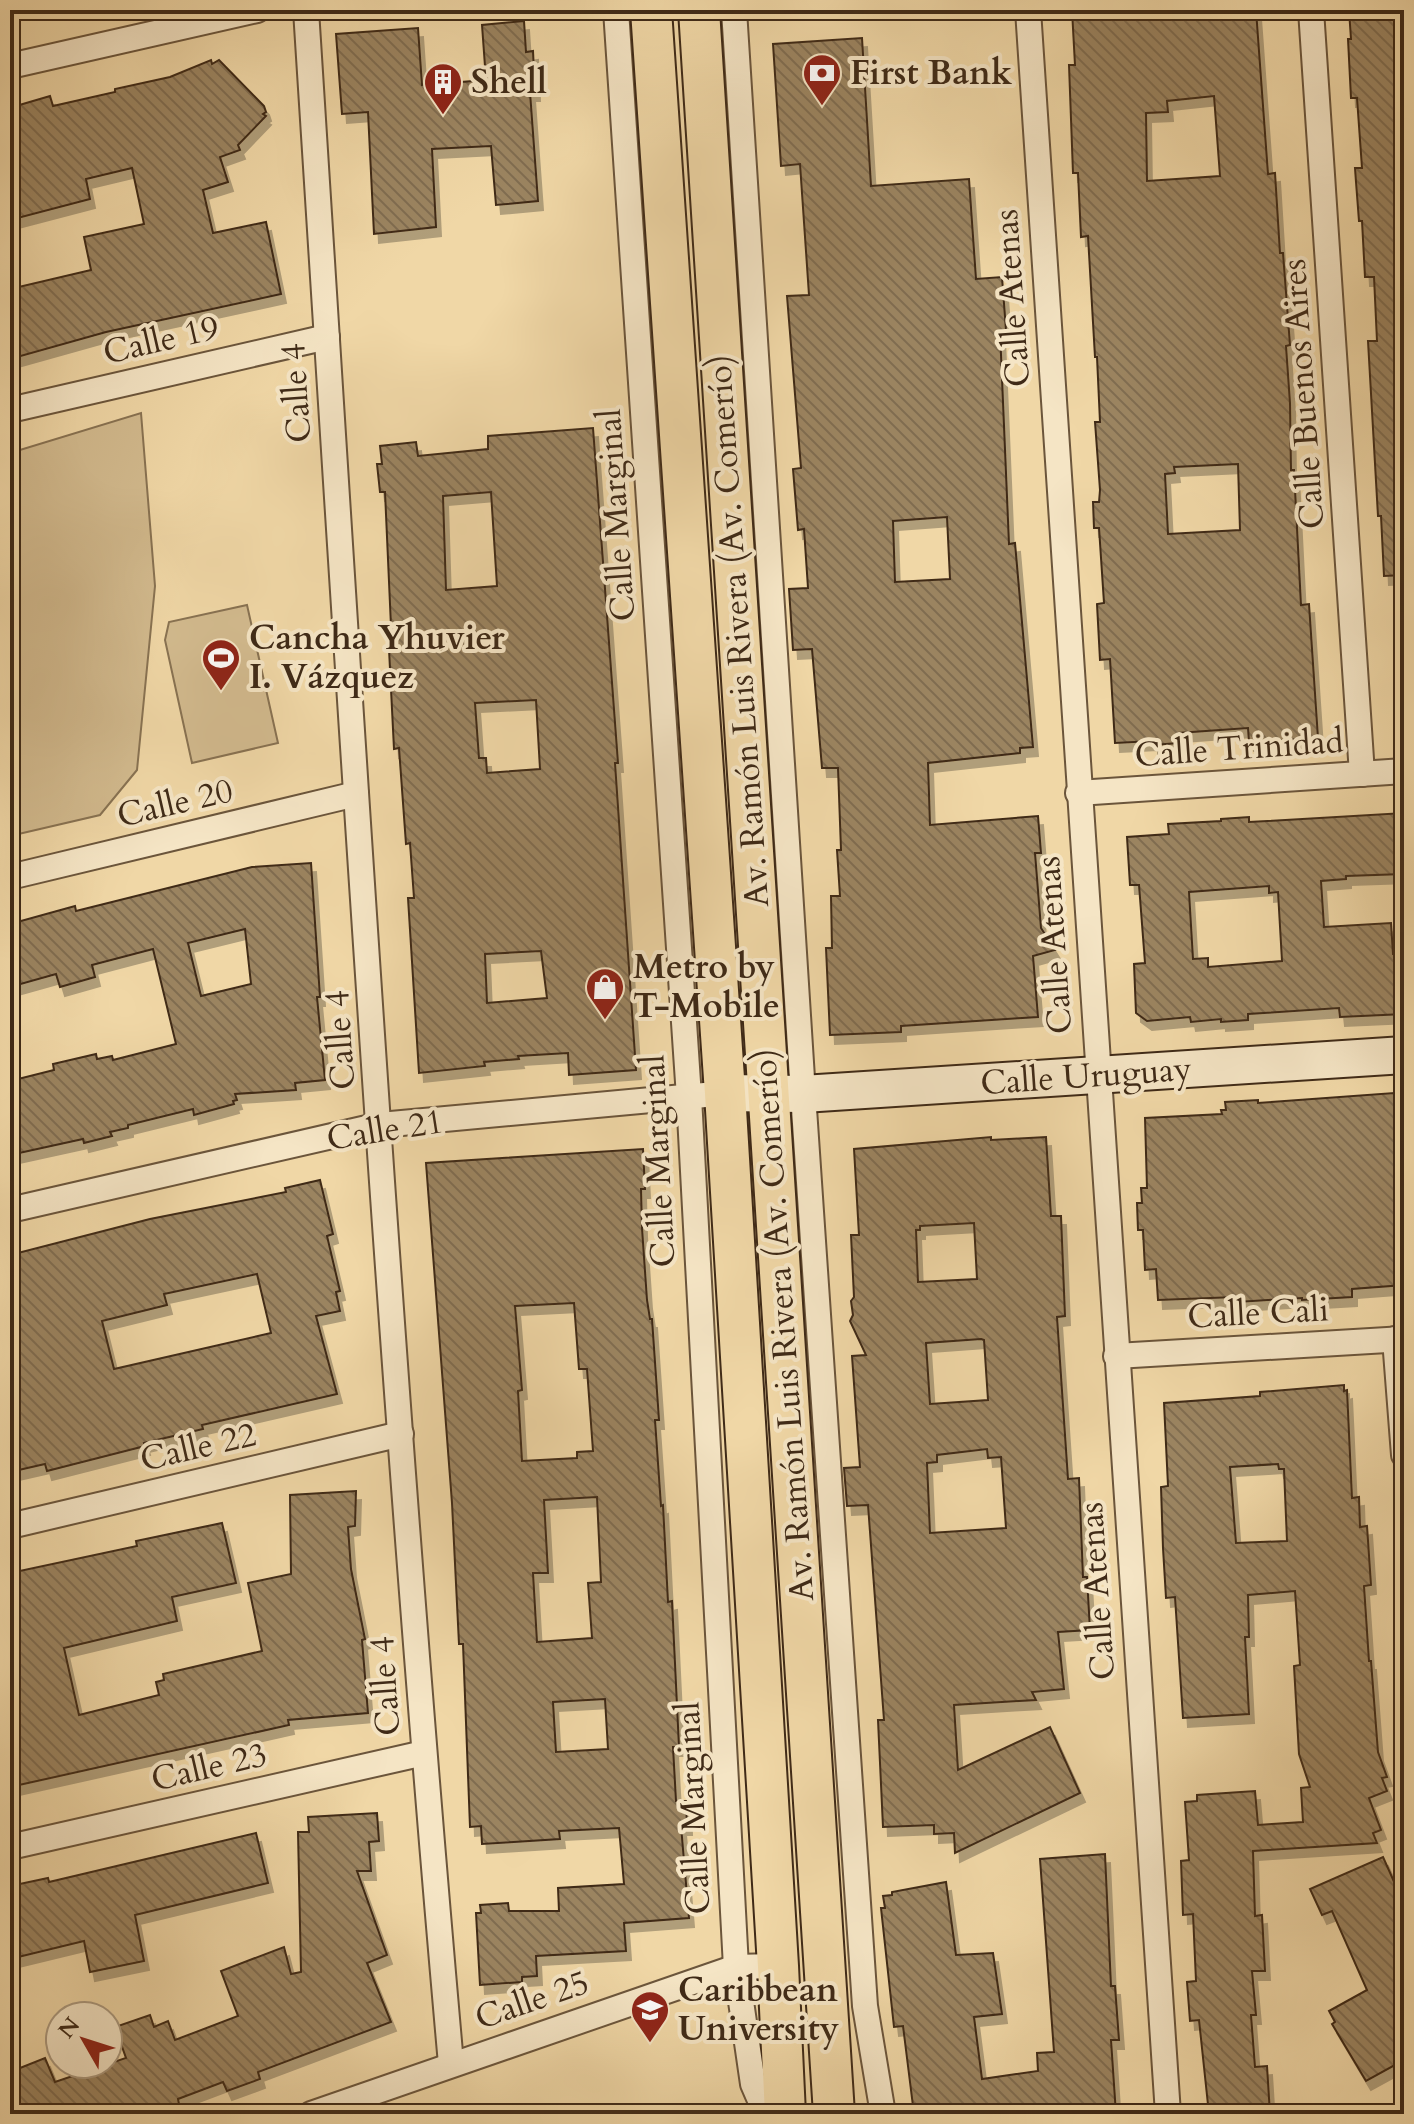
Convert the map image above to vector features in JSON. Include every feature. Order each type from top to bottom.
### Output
[{"type":"main road","name":"Av. Ramón Luis Rivera (Av. Comerío)","points":[[651,10],[707,1095],[778,1966],[785,2114]]},
{"type":"main road","name":"Av. Ramón Luis Rivera (Av. Comerío)","points":[[699,10],[785,1094],[834,2114]]},
{"type":"street","points":[[10,66],[257,10]]},
{"type":"street","name":"Calle 4","points":[[306,10],[401,1434],[451,2064]]},
{"type":"street","name":"Calle Marginal","points":[[616,10],[707,1095],[736,1967],[753,2084],[766,2114]]},
{"type":"street","points":[[734,10],[785,1094],[865,2006],[883,2114]]},
{"type":"street","name":"Calle Atenas","points":[[1028,10],[1168,2114]]},
{"type":"street","name":"Calle Buenos Aires","points":[[1311,10],[1362,774]]},
{"type":"street","name":"Calle 19","points":[[10,410],[327,337]]},
{"type":"street","name":"Calle Trinidad","points":[[1078,793],[1404,771]]},
{"type":"street","name":"Calle 20","points":[[10,877],[356,794]]},
{"type":"street","name":"Calle Uruguay","points":[[785,1094],[1404,1055]]},
{"type":"street","name":"Calle 21","points":[[10,1210],[380,1125],[707,1095],[785,1094]]},
{"type":"street","points":[[1400,1339],[1404,1455]]},
{"type":"street","name":"Calle Cali","points":[[1116,1356],[1400,1339]]},
{"type":"street","name":"Calle 22","points":[[10,1526],[401,1434]]},
{"type":"street","name":"Calle 23","points":[[10,1847],[424,1753]]},
{"type":"street","name":"Calle 25","points":[[311,2114],[736,1967],[778,1966]]},
{"type":"shaded area","points":[[141,413],[155,586],[137,770],[100,815],[10,836],[10,453]]},
{"type":"shaded area","name":"Cancha Yhuvier I. Vázquez","points":[[247,605],[278,743],[192,763],[165,640],[169,622]]},
{"type":"building","points":[[1072,10],[1256,10],[1268,174],[1275,173],[1280,253],[1283,253],[1290,345],[1286,346],[1291,470],[1294,470],[1301,605],[1309,604],[1318,738],[1249,742],[1248,728],[1178,733],[1179,743],[1115,743],[1110,659],[1100,660],[1097,604],[1104,603],[1099,528],[1094,528],[1093,502],[1099,502],[1095,422],[1100,422],[1088,236],[1081,237],[1078,173],[1073,173],[1069,65],[1075,65]],"holes":[[[1214,96],[1220,176],[1147,181],[1146,113],[1168,112],[1167,101]],[[1238,464],[1240,530],[1168,534],[1165,474],[1175,473],[1174,467]]]},
{"type":"building","points":[[1349,10],[1404,10],[1404,575],[1384,576],[1381,516],[1378,516],[1368,341],[1377,341],[1374,277],[1365,277],[1362,221],[1359,221],[1355,168],[1362,168],[1357,98],[1351,98]]},
{"type":"building","points":[[524,21],[526,52],[533,51],[535,92],[530,92],[538,201],[496,205],[491,146],[432,149],[436,227],[374,234],[368,112],[342,114],[336,34],[418,28],[422,85],[486,80],[482,25]]},
{"type":"building","points":[[862,38],[871,186],[969,179],[976,279],[1002,277],[1006,330],[1000,331],[1009,544],[1015,543],[1033,747],[1020,748],[1020,753],[928,763],[930,825],[1038,816],[1041,853],[1035,853],[1041,928],[1055,950],[1033,956],[1038,1017],[901,1026],[901,1032],[830,1035],[826,948],[832,948],[831,896],[840,896],[838,768],[822,768],[812,649],[793,650],[789,589],[808,588],[804,529],[798,530],[793,469],[801,468],[787,296],[809,295],[800,164],[781,166],[773,44]],"holes":[[[947,517],[950,579],[895,582],[893,521]]]},
{"type":"building","points":[[211,60],[212,64],[219,60],[264,106],[266,112],[263,114],[266,116],[238,145],[240,150],[220,157],[228,182],[203,190],[213,233],[266,222],[281,294],[106,332],[10,359],[10,289],[91,270],[84,237],[144,224],[132,168],[86,179],[90,199],[10,220],[10,113],[17,111],[16,106],[50,96],[53,106],[115,92],[115,89],[170,77]]},
{"type":"building","points":[[593,428],[618,763],[615,763],[636,1070],[569,1075],[568,1053],[518,1056],[519,1059],[484,1062],[485,1066],[419,1073],[408,898],[414,898],[410,843],[406,844],[399,748],[394,749],[385,492],[380,492],[377,464],[382,464],[380,446],[416,442],[418,456],[488,449],[488,436]],"holes":[[[491,492],[497,586],[446,590],[443,496]],[[536,700],[540,769],[487,773],[486,758],[479,758],[475,703]],[[541,951],[547,998],[487,1003],[485,954]]]},
{"type":"building","points":[[1404,813],[1404,874],[1346,876],[1346,879],[1321,881],[1324,927],[1391,923],[1393,954],[1404,953],[1404,1014],[1340,1017],[1339,1008],[1248,1014],[1248,1020],[1191,1022],[1190,1017],[1147,1021],[1136,1013],[1134,964],[1145,963],[1139,885],[1130,885],[1127,837],[1169,834],[1168,824],[1249,817],[1249,822]],"holes":[[[1269,886],[1269,893],[1278,892],[1282,961],[1208,967],[1208,958],[1193,959],[1189,892]]]},
{"type":"building","points":[[311,863],[320,997],[317,997],[325,1080],[295,1083],[296,1090],[235,1094],[237,1100],[233,1101],[234,1104],[194,1115],[193,1109],[128,1125],[128,1128],[110,1132],[112,1136],[10,1155],[10,1081],[54,1070],[53,1064],[96,1054],[97,1059],[112,1056],[113,1060],[176,1044],[153,949],[92,965],[95,977],[60,987],[56,974],[10,987],[10,924],[75,906],[76,911],[252,867]],"holes":[[[245,929],[251,984],[201,996],[188,943]]]},
{"type":"building","points":[[1394,1093],[1394,1103],[1404,1102],[1404,1210],[1400,1211],[1404,1285],[1352,1289],[1352,1297],[1237,1302],[1236,1297],[1158,1300],[1156,1269],[1145,1270],[1143,1230],[1138,1230],[1137,1203],[1142,1203],[1141,1188],[1147,1188],[1145,1118],[1222,1114],[1221,1110],[1226,1110],[1225,1102],[1258,1100],[1258,1103]]},
{"type":"building","points":[[991,1137],[991,1140],[1046,1137],[1051,1216],[1061,1216],[1065,1316],[1057,1317],[1068,1479],[1079,1478],[1083,1577],[1087,1577],[1090,1630],[1058,1632],[1064,1689],[1032,1692],[1036,1700],[954,1705],[958,1770],[1050,1727],[1080,1793],[955,1853],[954,1833],[934,1834],[934,1825],[883,1827],[878,1720],[884,1720],[868,1505],[847,1506],[844,1468],[860,1467],[852,1356],[866,1355],[850,1321],[854,1297],[851,1235],[859,1235],[854,1149]],"holes":[[[974,1223],[977,1279],[918,1282],[916,1230],[920,1230],[920,1226]],[[984,1340],[988,1400],[930,1404],[926,1343]],[[987,1449],[988,1458],[1001,1457],[1006,1528],[930,1533],[927,1463],[937,1462],[937,1455]]]},
{"type":"building","points":[[643,1149],[645,1189],[641,1189],[642,1228],[647,1300],[652,1319],[659,1420],[655,1420],[668,1602],[672,1601],[679,1747],[673,1747],[676,1801],[686,1801],[687,1826],[681,1826],[689,1918],[624,1923],[626,1951],[536,1956],[537,1976],[522,1977],[522,1982],[480,1985],[476,1913],[481,1913],[480,1905],[508,1903],[509,1911],[559,1911],[558,1888],[624,1884],[619,1828],[559,1831],[560,1839],[482,1844],[481,1826],[470,1827],[463,1644],[459,1644],[452,1503],[426,1163]],"holes":[[[574,1303],[579,1369],[587,1369],[593,1451],[577,1452],[577,1458],[522,1461],[518,1391],[522,1390],[515,1306]],[[597,1497],[601,1582],[588,1583],[592,1638],[537,1642],[533,1573],[548,1573],[544,1500]],[[605,1699],[608,1749],[556,1752],[553,1702]]]},
{"type":"building","points":[[320,1180],[333,1234],[327,1236],[340,1291],[336,1292],[340,1311],[316,1316],[337,1394],[202,1425],[203,1429],[47,1471],[45,1464],[10,1472],[10,1255],[150,1219],[286,1192],[285,1188]],"holes":[[[257,1274],[271,1333],[114,1369],[102,1321],[167,1305],[164,1294]]]},
{"type":"building","points":[[1344,1385],[1344,1391],[1347,1390],[1352,1498],[1359,1497],[1360,1527],[1367,1526],[1371,1585],[1364,1586],[1369,1661],[1378,1752],[1387,1777],[1382,1778],[1387,1791],[1369,1798],[1381,1830],[1373,1833],[1377,1843],[1253,1851],[1255,1916],[1262,1915],[1265,1971],[1252,1971],[1256,2015],[1251,2015],[1255,2067],[1267,2066],[1270,2114],[1209,2114],[1199,2020],[1190,2021],[1187,1982],[1196,1981],[1193,1914],[1183,1915],[1181,1861],[1189,1860],[1185,1802],[1197,1801],[1197,1795],[1255,1791],[1258,1825],[1303,1822],[1301,1788],[1310,1787],[1299,1754],[1294,1666],[1300,1665],[1295,1591],[1248,1595],[1249,1637],[1245,1637],[1249,1714],[1183,1718],[1175,1597],[1166,1598],[1161,1487],[1168,1486],[1164,1403],[1260,1396],[1260,1392]],"holes":[[[1278,1464],[1279,1469],[1284,1469],[1287,1541],[1236,1543],[1230,1467]]]},
{"type":"building","points":[[356,1491],[355,1526],[348,1527],[351,1569],[365,1639],[362,1640],[368,1713],[288,1720],[289,1725],[10,1787],[10,1712],[16,1711],[15,1704],[19,1703],[10,1660],[10,1573],[137,1546],[136,1541],[222,1523],[236,1583],[172,1597],[177,1621],[64,1648],[79,1715],[159,1695],[156,1682],[164,1680],[163,1674],[262,1651],[248,1583],[291,1574],[290,1495]]},
{"type":"building","points":[[377,1813],[379,1841],[369,1842],[371,1871],[357,1871],[387,1955],[367,1963],[391,2022],[258,2072],[260,2079],[227,2091],[223,2082],[178,2099],[179,2104],[150,2114],[10,2114],[10,2072],[44,2058],[44,2080],[124,2080],[124,2024],[150,2015],[154,2027],[168,2021],[175,2040],[238,2016],[221,1971],[284,1947],[291,1974],[301,1972],[298,1832],[309,1832],[308,1817]]},
{"type":"building","points":[[256,1833],[268,1883],[135,1915],[144,1961],[90,1972],[84,1941],[10,1959],[10,1886],[48,1878],[49,1882]]},
{"type":"building","points":[[1105,1854],[1111,1986],[1115,1986],[1119,2040],[1111,2040],[1116,2114],[914,2114],[903,2026],[894,2027],[881,1908],[885,1908],[883,1896],[946,1882],[956,1955],[993,1953],[1002,2014],[974,2017],[982,2079],[1038,2071],[1037,2053],[1054,2052],[1040,1859]]},
{"type":"building","points":[[1383,1857],[1404,1904],[1404,2056],[1394,2062],[1395,2065],[1366,2081],[1332,2024],[1335,2022],[1329,2011],[1367,1990],[1332,1911],[1322,1915],[1310,1889]]},
{"type":"place","name":"First Bank","points":[[822,107]]},
{"type":"place","name":"Shell","points":[[443,116]]},
{"type":"place","name":"Cancha Yhuvier I. Vázquez","points":[[221,692]]},
{"type":"place","name":"Metro by T-Mobile","points":[[605,1021]]},
{"type":"place","name":"Caribbean University","points":[[650,2044]]}]
